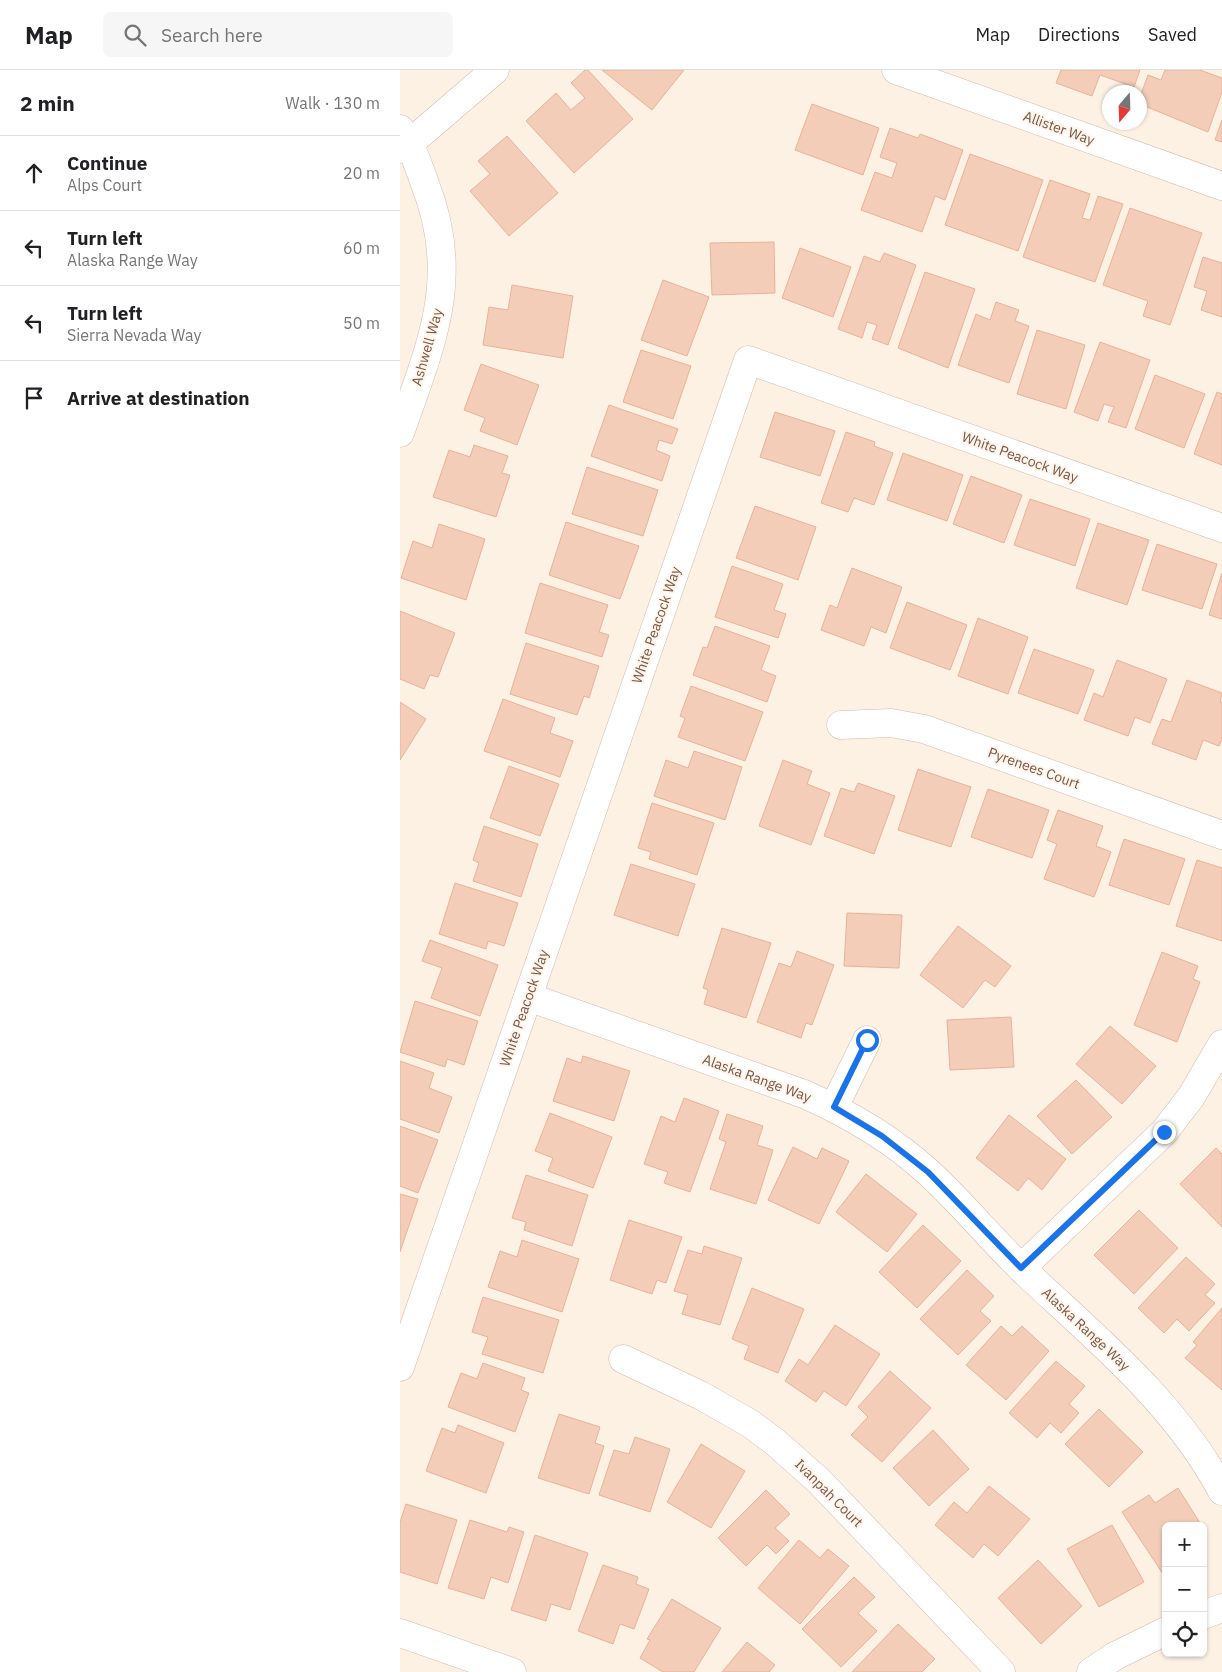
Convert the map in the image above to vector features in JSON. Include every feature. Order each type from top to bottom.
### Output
[{"type":"street","points":[[403,140],[495,70]]},
{"type":"street","name":"Allister Way","points":[[914,73],[1222,186]]},
{"type":"street","name":"Ashwell Way","points":[[400,433],[431,344],[439,314],[443,283],[442,252],[437,221],[403,140]]},
{"type":"street","name":"White Peacock Way","points":[[400,1366],[748,360],[1222,528]]},
{"type":"street","name":"Pyrenees Court","points":[[841,725],[891,723],[924,730],[1222,835]]},
{"type":"street","name":"Alaska Range Way","points":[[528,998],[804,1094],[834,1107],[882,1136],[928,1172],[1021,1268],[1147,1386],[1181,1427],[1211,1470],[1222,1491]]},
{"type":"street","points":[[834,1107],[867,1040]]},
{"type":"street","points":[[1021,1268],[1164,1132],[1192,1097],[1222,1044]]},
{"type":"street","name":"Ivanpah Court","points":[[623,1359],[700,1395],[751,1424],[775,1442],[819,1481],[1001,1672]]},
{"type":"street","points":[[1207,1614],[1222,1608]]},
{"type":"street","points":[[1091,1672],[1115,1656],[1162,1633]]},
{"type":"street","points":[[400,1634],[512,1672]]},
{"type":"building","points":[[585,70],[588,70],[633,119],[574,173],[526,121],[556,93],[571,110],[585,98],[571,83]]},
{"type":"building","points":[[602,70],[684,70],[652,110]]},
{"type":"building","points":[[1061,70],[1140,70],[1135,85],[1128,85],[1100,75],[1092,96],[1056,83]]},
{"type":"building","points":[[1165,70],[1200,70],[1222,78],[1222,92],[1208,132],[1147,107],[1147,85],[1144,85],[1148,75],[1161,80]]},
{"type":"building","points":[[812,104],[879,128],[863,175],[795,150]]},
{"type":"building","points":[[1222,120],[1222,142],[1215,140]]},
{"type":"building","points":[[890,128],[918,138],[920,134],[963,150],[945,200],[935,196],[922,232],[861,210],[875,172],[892,178],[897,163],[880,157]]},
{"type":"building","points":[[507,136],[558,193],[509,236],[470,191],[490,174],[478,161]]},
{"type":"building","points":[[970,154],[1043,180],[1018,251],[945,225]]},
{"type":"building","points":[[1050,180],[1090,194],[1082,218],[1090,220],[1098,196],[1123,204],[1095,282],[1023,257]]},
{"type":"building","points":[[1130,208],[1202,233],[1170,325],[1143,316],[1148,301],[1103,285]]},
{"type":"building","points":[[774,242],[775,293],[712,295],[710,243]]},
{"type":"building","points":[[800,248],[851,267],[833,317],[782,298]]},
{"type":"building","points":[[884,253],[916,265],[888,345],[872,339],[877,325],[867,322],[862,338],[838,329],[864,256],[880,262]]},
{"type":"building","points":[[1203,257],[1222,263],[1222,317],[1201,310],[1207,291],[1194,287]]},
{"type":"building","points":[[925,272],[975,289],[948,368],[898,348]]},
{"type":"building","points":[[663,280],[709,297],[687,356],[641,340]]},
{"type":"building","points":[[512,285],[573,296],[563,358],[483,345],[489,307],[508,310]]},
{"type":"building","points":[[996,302],[1019,310],[1015,321],[1029,326],[1009,383],[958,365],[976,314],[990,320]]},
{"type":"building","points":[[1037,330],[1085,345],[1066,409],[1017,394]]},
{"type":"building","points":[[1100,342],[1150,360],[1126,428],[1108,422],[1114,407],[1104,404],[1098,421],[1074,412]]},
{"type":"building","points":[[641,350],[691,366],[673,419],[623,402]]},
{"type":"building","points":[[481,364],[539,385],[517,445],[480,431],[485,418],[464,410]]},
{"type":"building","points":[[1155,375],[1205,394],[1184,448],[1135,429]]},
{"type":"building","points":[[1217,392],[1222,394],[1222,465],[1194,454]]},
{"type":"building","points":[[609,405],[678,429],[672,444],[659,440],[656,450],[670,456],[662,481],[591,456]]},
{"type":"building","points":[[775,412],[835,431],[820,476],[760,457]]},
{"type":"building","points":[[846,432],[875,442],[874,446],[893,453],[874,505],[854,498],[848,512],[821,503]]},
{"type":"building","points":[[474,445],[508,456],[502,473],[510,475],[496,517],[433,497],[449,450],[470,457]]},
{"type":"building","points":[[903,453],[963,475],[947,521],[887,500]]},
{"type":"building","points":[[587,467],[658,490],[643,536],[572,514]]},
{"type":"building","points":[[971,476],[1022,495],[1004,543],[953,524]]},
{"type":"building","points":[[1030,499],[1090,519],[1075,566],[1014,545]]},
{"type":"building","points":[[755,506],[816,527],[798,580],[736,558]]},
{"type":"building","points":[[566,522],[639,546],[620,599],[549,575]]},
{"type":"building","points":[[1098,523],[1149,540],[1127,605],[1076,588]]},
{"type":"building","points":[[439,524],[485,539],[466,600],[401,578],[413,541],[432,548]]},
{"type":"building","points":[[1157,544],[1217,564],[1202,609],[1142,590]]},
{"type":"building","points":[[732,566],[783,584],[774,610],[786,614],[778,638],[715,617]]},
{"type":"building","points":[[852,568],[902,587],[886,633],[871,627],[864,646],[821,630],[830,605],[837,608]]},
{"type":"building","points":[[1222,573],[1222,619],[1209,615]]},
{"type":"building","points":[[540,583],[608,605],[599,632],[609,635],[602,657],[525,633]]},
{"type":"building","points":[[907,602],[967,625],[950,670],[890,648]]},
{"type":"building","points":[[400,611],[455,633],[438,677],[430,675],[424,689],[400,679]]},
{"type":"building","points":[[978,618],[1028,637],[1008,694],[958,676]]},
{"type":"building","points":[[715,626],[770,646],[761,670],[776,676],[767,702],[693,675],[703,647],[707,648]]},
{"type":"building","points":[[526,643],[599,666],[589,698],[584,696],[577,715],[510,694]]},
{"type":"building","points":[[1034,649],[1094,670],[1078,714],[1018,693]]},
{"type":"building","points":[[1117,660],[1167,679],[1150,723],[1135,717],[1128,736],[1084,720],[1094,693],[1103,697]]},
{"type":"building","points":[[1187,680],[1222,693],[1220,702],[1222,702],[1222,739],[1219,746],[1203,740],[1196,760],[1152,744],[1162,719],[1171,722]]},
{"type":"building","points":[[691,686],[763,712],[745,761],[678,737],[685,718],[680,716]]},
{"type":"building","points":[[503,699],[555,718],[550,733],[573,741],[560,777],[484,751]]},
{"type":"building","points":[[400,702],[426,719],[400,760]]},
{"type":"building","points":[[694,751],[742,767],[725,820],[654,796],[666,760],[688,768]]},
{"type":"building","points":[[783,760],[812,771],[807,784],[830,793],[811,845],[759,826]]},
{"type":"building","points":[[509,766],[559,784],[540,836],[490,818]]},
{"type":"building","points":[[918,769],[971,787],[951,847],[898,830]]},
{"type":"building","points":[[858,783],[895,796],[874,854],[824,836],[841,788],[854,792]]},
{"type":"building","points":[[988,789],[1049,810],[1032,858],[971,837]]},
{"type":"building","points":[[652,803],[714,823],[697,875],[649,859],[651,852],[638,848]]},
{"type":"building","points":[[1058,810],[1103,826],[1096,846],[1111,852],[1094,897],[1044,879],[1057,844],[1047,840]]},
{"type":"building","points":[[484,826],[538,844],[521,897],[473,881],[479,863],[473,860]]},
{"type":"building","points":[[1124,839],[1185,859],[1169,905],[1109,885]]},
{"type":"building","points":[[1197,860],[1222,868],[1222,941],[1176,926]]},
{"type":"building","points":[[631,864],[695,884],[678,936],[614,915]]},
{"type":"building","points":[[455,883],[518,903],[504,946],[488,941],[486,949],[439,934]]},
{"type":"building","points":[[847,913],[902,915],[899,968],[844,966]]},
{"type":"building","points":[[958,926],[1011,966],[995,987],[985,980],[963,1008],[920,975]]},
{"type":"building","points":[[722,928],[771,943],[746,1018],[704,1004],[708,990],[703,988]]},
{"type":"building","points":[[430,940],[498,965],[480,1016],[431,998],[442,968],[422,961]]},
{"type":"building","points":[[797,951],[834,965],[812,1025],[806,1023],[801,1038],[757,1022],[779,963],[791,967]]},
{"type":"building","points":[[1162,952],[1198,966],[1193,979],[1200,982],[1177,1042],[1134,1025]]},
{"type":"building","points":[[415,1001],[478,1021],[464,1065],[447,1059],[445,1067],[400,1052]]},
{"type":"building","points":[[1011,1017],[1014,1067],[950,1070],[947,1020]]},
{"type":"building","points":[[1110,1026],[1156,1066],[1122,1104],[1076,1064]]},
{"type":"building","points":[[583,1056],[630,1071],[614,1121],[553,1101],[567,1058],[581,1063]]},
{"type":"building","points":[[400,1061],[434,1073],[429,1088],[452,1097],[439,1133],[400,1119]]},
{"type":"building","points":[[1076,1080],[1112,1117],[1072,1154],[1037,1116]]},
{"type":"building","points":[[684,1098],[719,1111],[690,1192],[664,1183],[668,1172],[644,1164],[661,1116],[675,1122]]},
{"type":"building","points":[[550,1113],[612,1137],[593,1188],[548,1171],[553,1158],[535,1151]]},
{"type":"building","points":[[727,1114],[763,1126],[757,1145],[773,1150],[756,1204],[710,1189],[726,1142],[719,1139]]},
{"type":"building","points":[[1009,1115],[1066,1159],[1042,1190],[1028,1178],[1018,1191],[976,1158]]},
{"type":"building","points":[[400,1126],[438,1140],[418,1193],[400,1186]]},
{"type":"building","points":[[793,1147],[817,1159],[822,1148],[849,1161],[819,1224],[768,1200]]},
{"type":"building","points":[[1216,1148],[1222,1154],[1222,1227],[1180,1184]]},
{"type":"building","points":[[866,1174],[917,1214],[887,1252],[836,1212]]},
{"type":"building","points":[[526,1175],[588,1195],[572,1246],[524,1230],[526,1222],[512,1218]]},
{"type":"building","points":[[400,1194],[418,1199],[400,1252]]},
{"type":"building","points":[[1139,1210],[1178,1248],[1134,1294],[1094,1255]]},
{"type":"building","points":[[629,1220],[682,1237],[666,1283],[657,1280],[652,1294],[610,1280]]},
{"type":"building","points":[[923,1225],[961,1261],[917,1308],[879,1272]]},
{"type":"building","points":[[522,1240],[579,1259],[562,1312],[488,1287],[500,1251],[517,1257]]},
{"type":"building","points":[[704,1246],[742,1258],[720,1325],[682,1314],[688,1295],[674,1291],[688,1250],[702,1254]]},
{"type":"building","points":[[1186,1257],[1215,1284],[1205,1295],[1215,1303],[1189,1331],[1177,1319],[1164,1333],[1138,1308]]},
{"type":"building","points":[[967,1270],[994,1296],[980,1311],[991,1321],[958,1355],[920,1319]]},
{"type":"building","points":[[752,1288],[804,1309],[778,1373],[744,1359],[749,1346],[732,1339]]},
{"type":"building","points":[[483,1297],[559,1320],[543,1373],[482,1354],[488,1337],[472,1332]]},
{"type":"building","points":[[1222,1308],[1222,1390],[1185,1358],[1197,1345],[1193,1342]]},
{"type":"building","points":[[835,1325],[880,1354],[846,1406],[824,1391],[816,1402],[785,1381],[799,1359],[808,1365]]},
{"type":"building","points":[[1001,1326],[1012,1336],[1022,1326],[1049,1351],[1006,1400],[966,1365]]},
{"type":"building","points":[[1056,1361],[1085,1386],[1069,1404],[1079,1413],[1061,1433],[1050,1423],[1037,1438],[1009,1413]]},
{"type":"building","points":[[483,1363],[525,1378],[521,1390],[529,1393],[515,1432],[448,1407],[461,1373],[477,1379]]},
{"type":"building","points":[[890,1371],[931,1408],[882,1462],[851,1435],[868,1417],[858,1407]]},
{"type":"building","points":[[1099,1409],[1143,1452],[1109,1487],[1065,1444]]},
{"type":"building","points":[[559,1414],[600,1427],[595,1443],[604,1446],[589,1494],[538,1478]]},
{"type":"building","points":[[458,1425],[504,1443],[486,1493],[426,1471],[442,1428],[455,1433]]},
{"type":"building","points":[[933,1430],[969,1469],[929,1506],[893,1468]]},
{"type":"building","points":[[635,1437],[670,1449],[650,1512],[599,1495],[614,1450],[629,1454]]},
{"type":"building","points":[[701,1444],[745,1471],[711,1528],[667,1502]]},
{"type":"building","points":[[989,1486],[1030,1519],[998,1556],[984,1544],[973,1558],[935,1525],[954,1502],[967,1513]]},
{"type":"building","points":[[1178,1488],[1199,1522],[1162,1522],[1162,1572],[1122,1512],[1149,1495],[1155,1503]]},
{"type":"building","points":[[766,1490],[790,1514],[775,1528],[789,1541],[776,1554],[767,1545],[746,1566],[718,1538]]},
{"type":"building","points":[[406,1504],[457,1520],[437,1584],[400,1572],[400,1522]]},
{"type":"building","points":[[470,1520],[507,1532],[509,1527],[524,1532],[508,1583],[491,1577],[484,1599],[448,1588]]},
{"type":"building","points":[[1112,1525],[1144,1582],[1099,1607],[1067,1549]]},
{"type":"building","points":[[535,1535],[588,1553],[570,1610],[551,1604],[546,1621],[511,1610]]},
{"type":"building","points":[[799,1540],[820,1558],[828,1549],[849,1566],[800,1624],[758,1588]]},
{"type":"building","points":[[1038,1560],[1082,1606],[1041,1644],[998,1598]]},
{"type":"building","points":[[603,1565],[638,1577],[636,1584],[649,1589],[634,1629],[620,1624],[613,1644],[578,1631]]},
{"type":"building","points":[[854,1577],[875,1597],[858,1613],[877,1631],[841,1667],[802,1629]]},
{"type":"building","points":[[672,1599],[721,1628],[694,1672],[663,1672],[640,1658],[650,1640],[647,1639]]},
{"type":"building","points":[[898,1624],[935,1659],[922,1672],[852,1672]]},
{"type":"building","points":[[747,1642],[775,1665],[769,1672],[722,1672]]},
{"type":"route","points":[[867,1040],[834,1107],[882,1136],[928,1172],[1021,1268],[1164,1132]]}]
